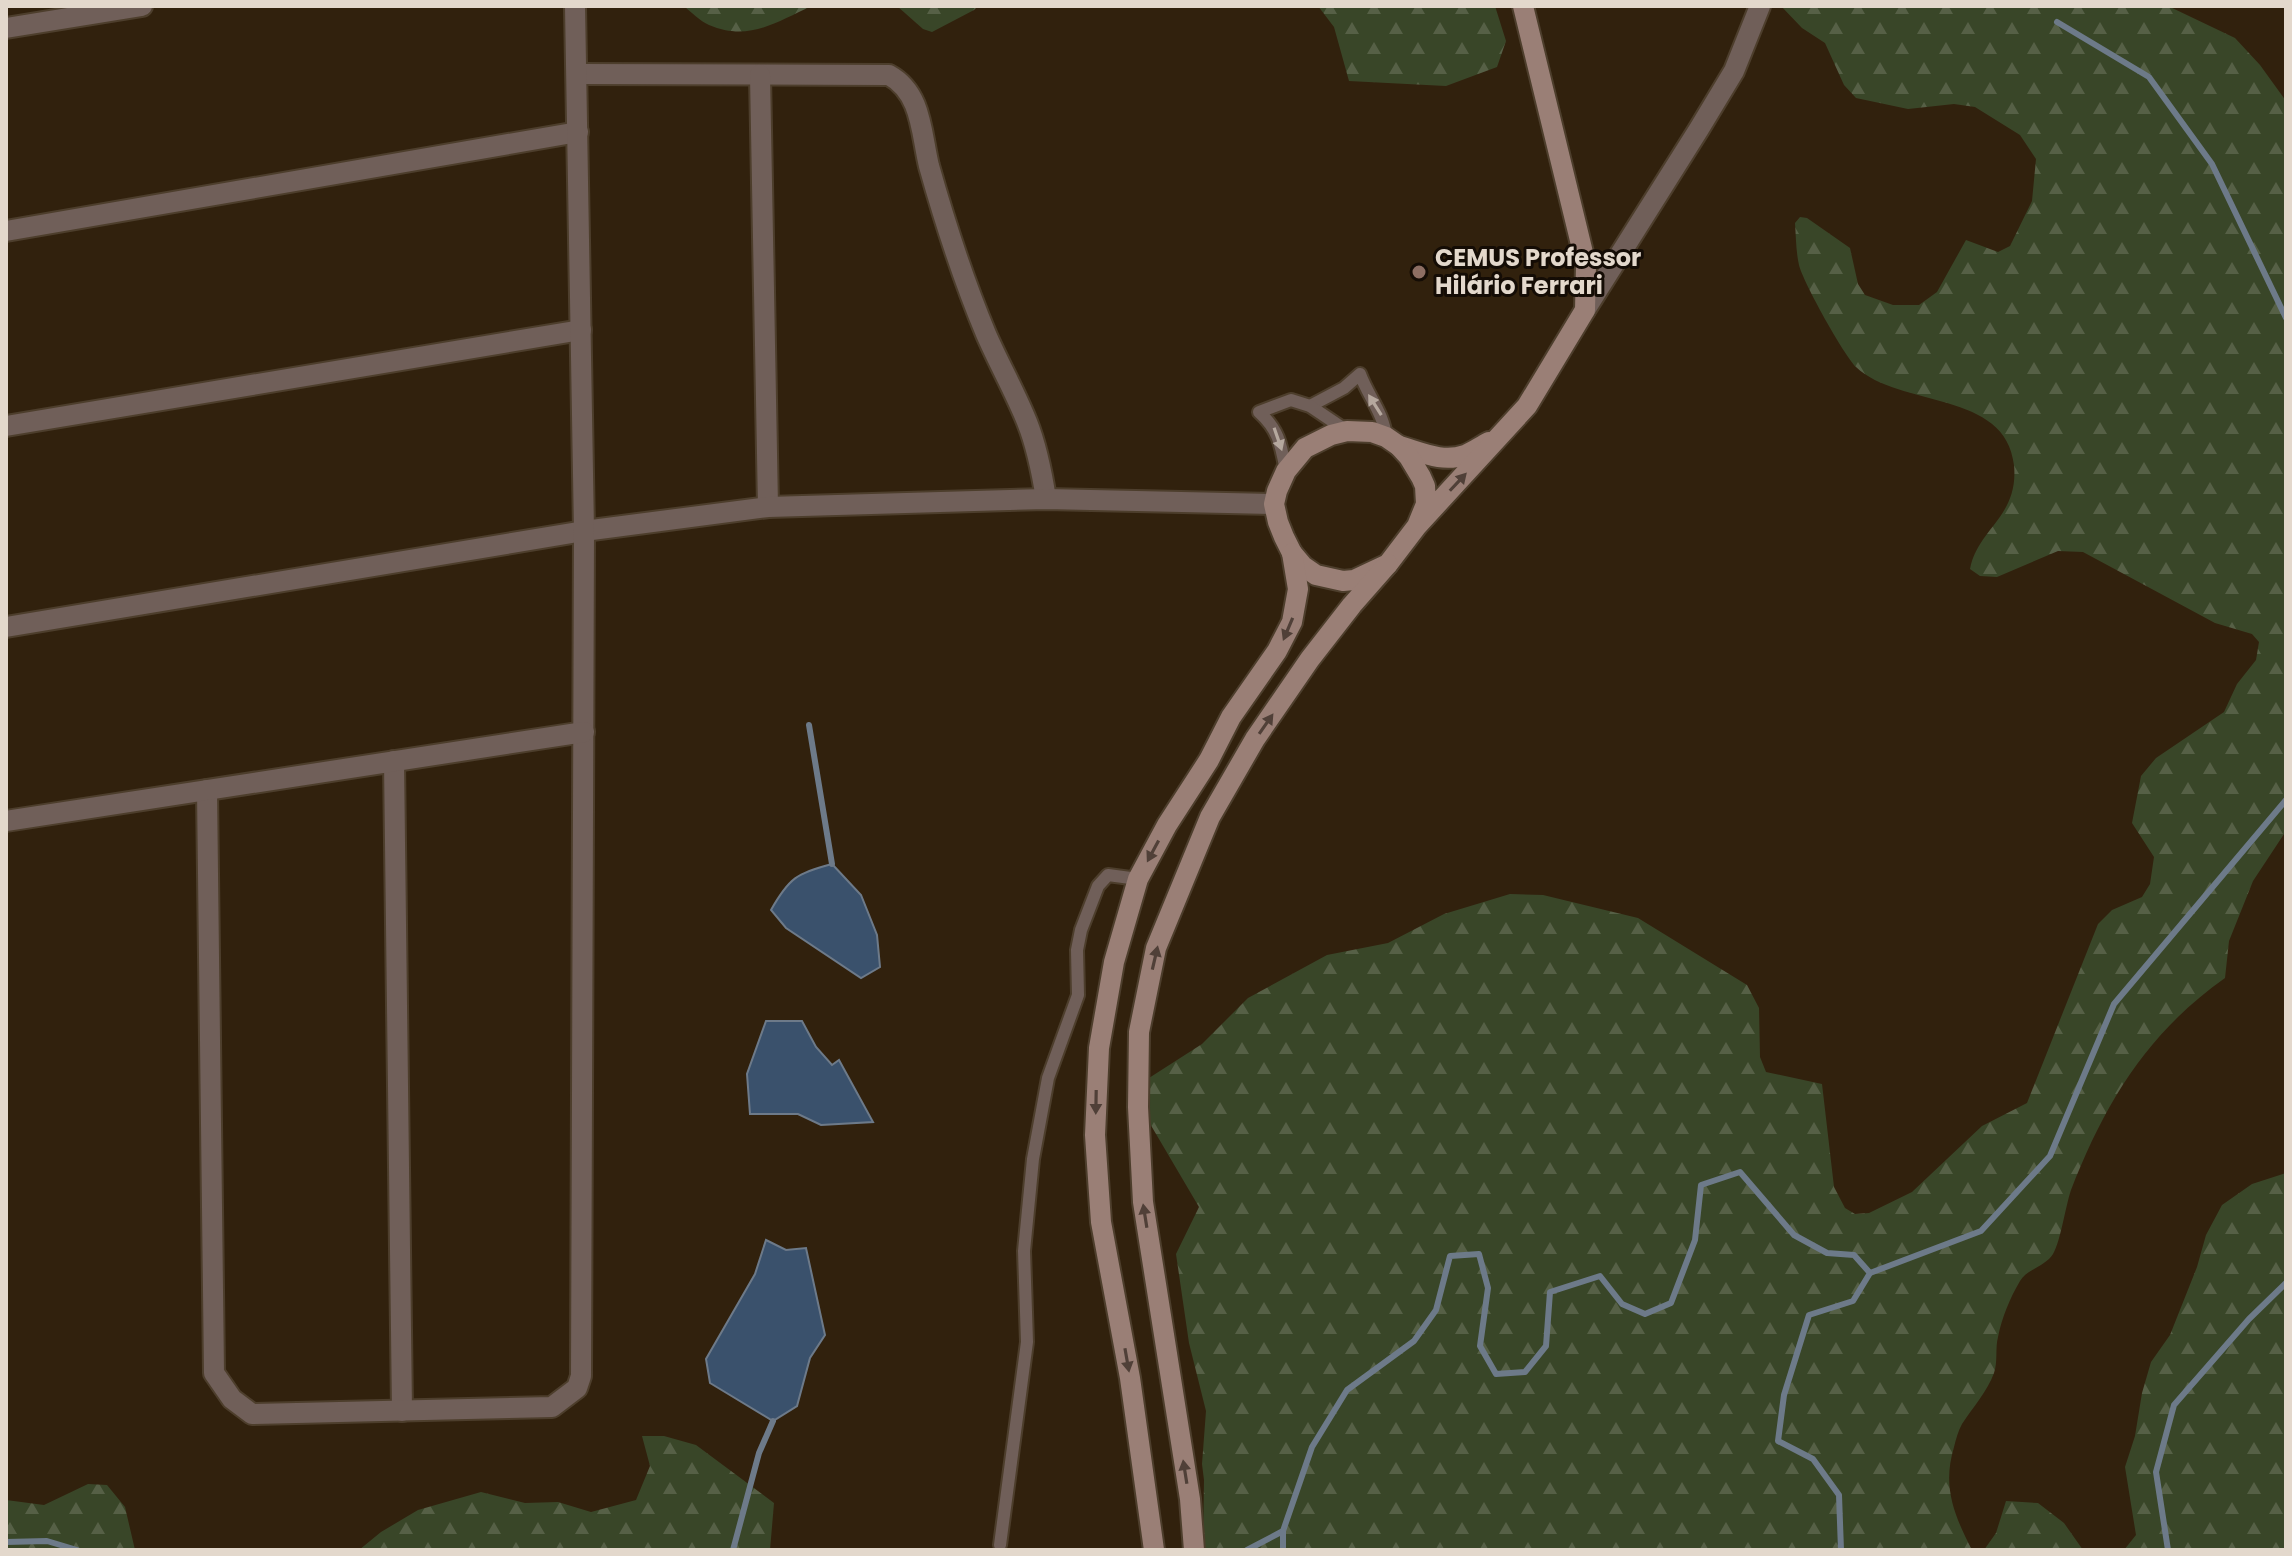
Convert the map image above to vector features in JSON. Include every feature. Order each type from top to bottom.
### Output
[{"type":"main road","points":[[1194,1550],[1190,1499],[1143,1202],[1138,1107],[1139,1032],[1156,948],[1210,817],[1255,739],[1352,605],[1417,526],[1527,406],[1585,310],[1586,265],[1523,6]]},
{"type":"main road","points":[[1154,1550],[1130,1378],[1101,1222],[1095,1135],[1099,1048],[1105,1005],[1117,948],[1138,879],[1231,717],[1286,637],[1298,589],[1292,553],[1278,522],[1274,504],[1279,483],[1286,471],[1305,448],[1347,431],[1372,432],[1436,457],[1466,454],[1500,437]]},
{"type":"main road","points":[[1393,442],[1414,465],[1425,486],[1426,504],[1417,526]]},
{"type":"main road","points":[[1292,553],[1316,575],[1343,581],[1354,580],[1388,564]]},
{"type":"street","points":[[6,28],[142,6]]},
{"type":"street","points":[[207,790],[214,1373],[232,1399],[252,1414],[552,1407],[577,1388],[581,1376],[584,531],[575,6]]},
{"type":"street","points":[[1585,310],[1734,71],[1760,6]]},
{"type":"street","points":[[577,74],[889,75],[904,85],[916,106],[940,207],[956,256],[999,364],[1027,421],[1037,451],[1046,499]]},
{"type":"street","points":[[760,75],[768,507]]},
{"type":"street","points":[[6,231],[578,132]]},
{"type":"street","points":[[6,426],[581,330]]},
{"type":"street","points":[[6,627],[584,531],[768,507],[1046,499],[1274,504]]},
{"type":"street","points":[[6,821],[584,732]]},
{"type":"street","points":[[394,761],[402,1411]]},
{"type":"lane","points":[[1310,406],[1344,388],[1360,374],[1372,402],[1385,420],[1393,442]]},
{"type":"lane","points":[[1286,471],[1273,424],[1259,412],[1291,400],[1310,406],[1347,431]]},
{"type":"lane","points":[[1000,1545],[1027,1342],[1024,1251],[1032,1175],[1048,1078],[1078,995],[1077,950],[1081,930],[1098,886],[1108,875],[1138,879]]},
{"type":"green space","points":[[684,6],[812,6],[762,28],[737,31],[709,25]]},
{"type":"green space","points":[[897,6],[978,6],[932,32],[923,29]]},
{"type":"green space","points":[[1318,6],[1495,6],[1506,41],[1497,67],[1446,86],[1349,81],[1334,27]]},
{"type":"green space","points":[[1781,6],[2168,6],[2235,38],[2260,65],[2286,101],[2286,831],[2253,881],[2229,941],[2225,978],[2173,1022],[2132,1072],[2114,1099],[2084,1158],[2071,1190],[2053,1254],[2027,1273],[2016,1287],[1998,1337],[1994,1373],[1961,1427],[1951,1461],[1952,1500],[1972,1550],[1203,1550],[1202,1464],[1206,1411],[1189,1343],[1176,1254],[1199,1207],[1136,1100],[1149,1078],[1202,1044],[1248,998],[1327,955],[1388,943],[1444,914],[1510,894],[1543,895],[1638,918],[1747,985],[1759,1008],[1760,1057],[1766,1072],[1822,1084],[1834,1187],[1845,1208],[1855,1214],[1869,1213],[1912,1192],[1982,1126],[2027,1103],[2098,924],[2112,910],[2142,897],[2150,884],[2154,857],[2132,823],[2141,776],[2156,758],[2224,712],[2237,684],[2256,660],[2259,642],[2252,634],[2215,623],[2083,552],[2058,551],[1997,577],[1980,576],[1970,569],[1974,555],[2010,497],[2014,465],[2007,441],[1992,424],[1972,412],[1898,389],[1875,380],[1856,367],[1834,334],[1802,274],[1795,223],[1800,217],[1807,218],[1850,248],[1858,284],[1865,295],[1893,305],[1919,305],[1937,292],[1966,240],[1998,252],[2010,246],[2032,201],[2036,159],[2020,135],[1975,107],[1954,104],[1908,109],[1856,98],[1844,85],[1825,43],[1802,28]]},
{"type":"green space","points":[[2286,1173],[2286,1550],[2124,1550],[2136,1535],[2125,1467],[2151,1362],[2170,1335],[2206,1235],[2222,1205],[2252,1184]]},
{"type":"green space","points":[[642,1436],[664,1436],[696,1445],[774,1503],[770,1550],[359,1550],[381,1532],[418,1510],[481,1492],[525,1503],[558,1502],[591,1512],[636,1500],[650,1466]]},
{"type":"green space","points":[[88,1484],[107,1485],[125,1507],[135,1550],[6,1550],[6,1500],[44,1505]]},
{"type":"green space","points":[[2006,1501],[2038,1503],[2064,1523],[2083,1550],[1984,1550],[1996,1533]]},
{"type":"water","points":[[832,864],[861,895],[877,935],[880,967],[861,978],[786,928],[771,910],[795,878]]},
{"type":"water","points":[[766,1021],[802,1021],[816,1047],[832,1065],[839,1060],[873,1122],[821,1125],[798,1114],[750,1114],[747,1074]]},
{"type":"water","points":[[766,1240],[786,1250],[806,1248],[825,1335],[810,1358],[797,1406],[773,1421],[710,1383],[706,1359],[755,1274]]},
{"type":"waterway","points":[[2057,22],[2149,77],[2212,164],[2286,318]]},
{"type":"waterway","points":[[809,725],[832,864]]},
{"type":"waterway","points":[[1870,1273],[1981,1231],[2050,1156],[2114,1004],[2286,800]]},
{"type":"waterway","points":[[1247,1550],[1283,1531],[1312,1447],[1347,1390],[1414,1341],[1436,1310],[1450,1256],[1479,1254],[1488,1288],[1480,1346],[1496,1374],[1525,1372],[1546,1346],[1550,1292],[1600,1276],[1622,1304],[1645,1314],[1671,1303],[1695,1240],[1701,1185],[1740,1172],[1794,1235],[1827,1253],[1854,1255],[1870,1273],[1853,1301],[1809,1315],[1784,1395],[1778,1441],[1813,1459],[1839,1495],[1841,1550]]},
{"type":"waterway","points":[[2168,1550],[2156,1472],[2174,1405],[2249,1319],[2286,1283]]},
{"type":"waterway","points":[[733,1550],[759,1453],[773,1421]]},
{"type":"waterway","points":[[1283,1531],[1283,1550]]},
{"type":"waterway","points":[[6,1542],[47,1541],[77,1550]]},
{"type":"place","name":"CEMUS Professor Hilário Ferrari","points":[[1419,272]]}]
